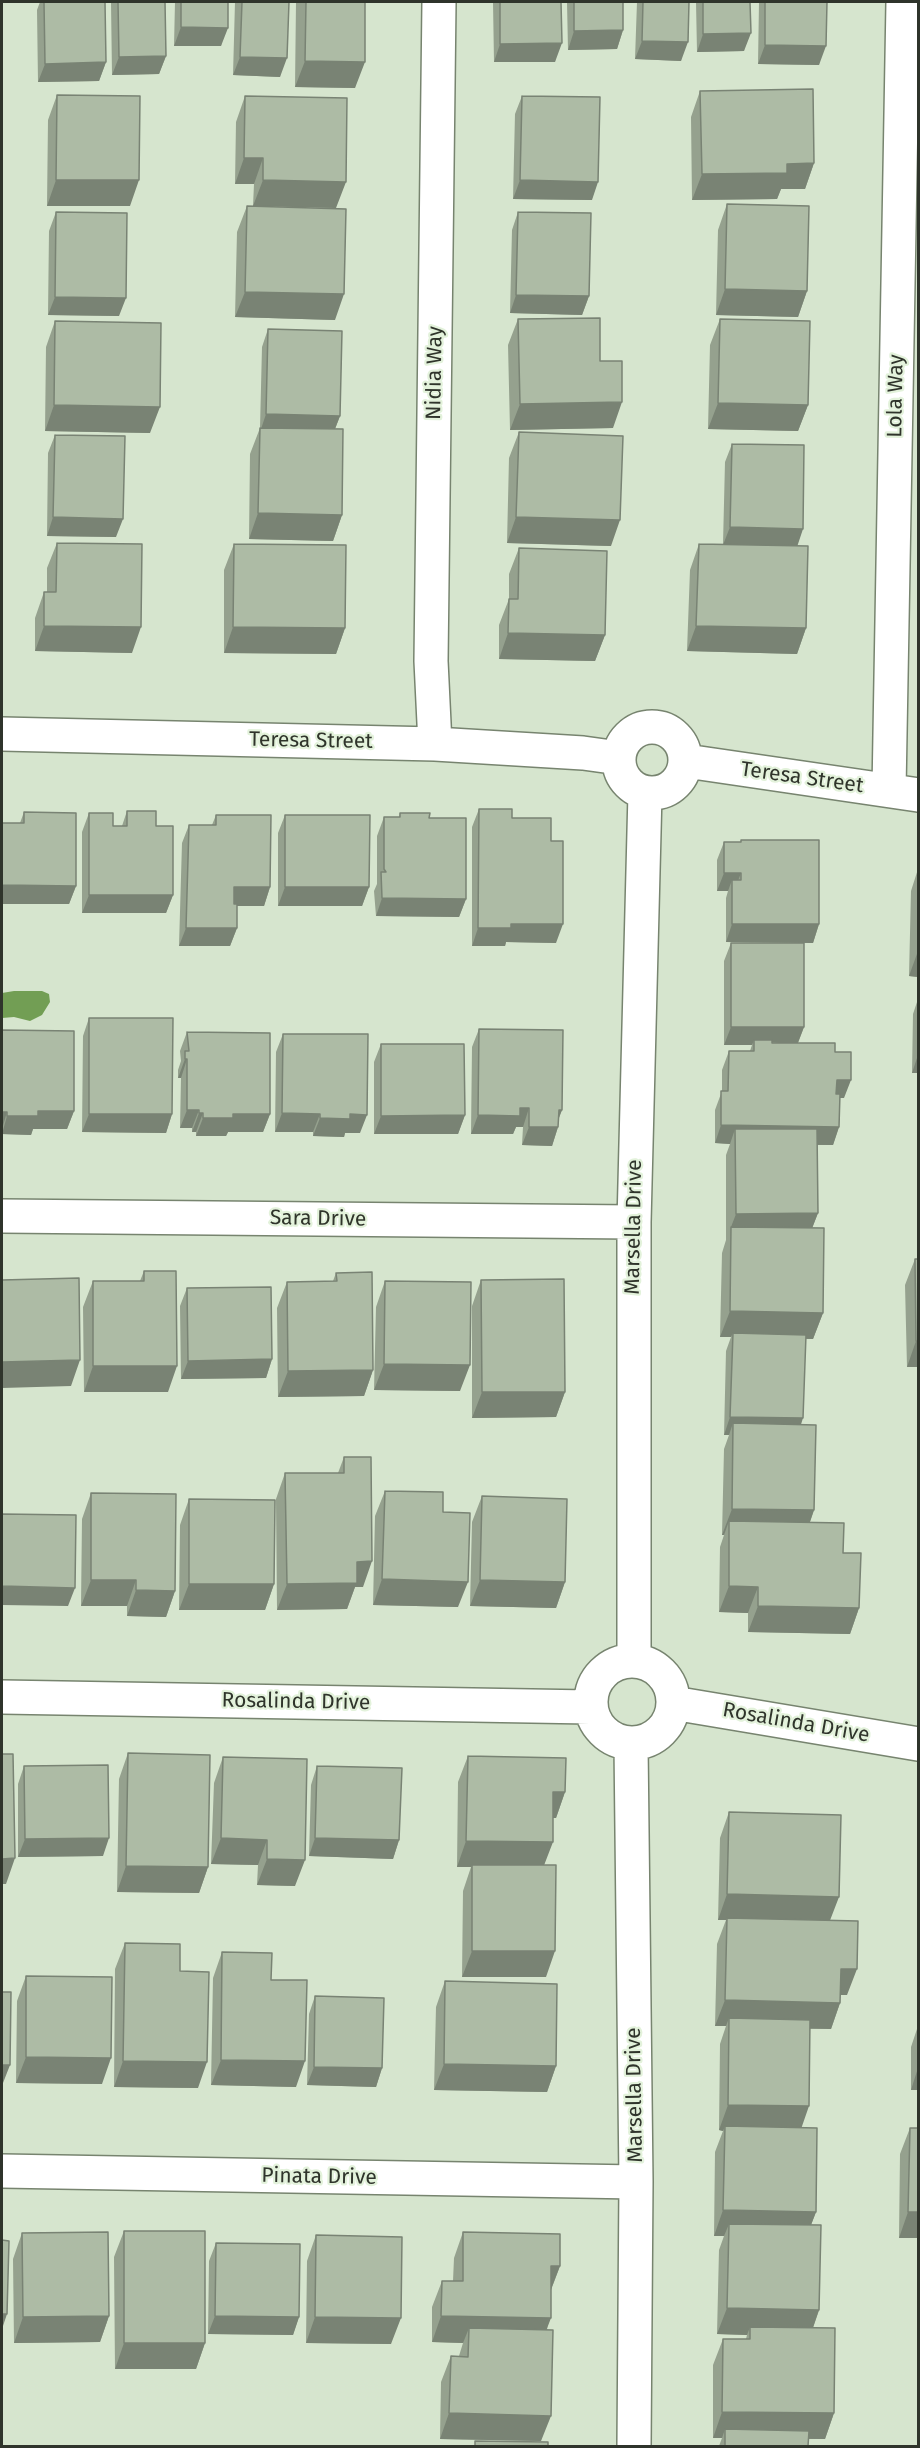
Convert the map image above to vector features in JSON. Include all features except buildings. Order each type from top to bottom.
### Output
[{"type":"street","name":"Nidia Way","points":[[435,744],[431,661],[439,2]]},
{"type":"street","name":"Lola Way","points":[[903,2],[904,792]]},
{"type":"street","points":[[653,726],[666,729],[677,736],[684,748],[686,761],[681,777],[668,790],[645,793],[636,789],[624,778],[619,758],[628,736],[639,729],[653,726]]},
{"type":"street","name":"Teresa Street","points":[[2,734],[435,744],[583,753],[619,758]]},
{"type":"street","name":"Teresa Street","points":[[686,761],[904,792]]},
{"type":"street","name":"Marsella Drive","points":[[633,1660],[633,1222],[645,793]]},
{"type":"street","name":"Sara Drive","points":[[2,1216],[633,1222]]},
{"type":"street","points":[[633,1660],[650,1664],[663,1674],[671,1688],[674,1703],[667,1724],[652,1739],[631,1744],[612,1739],[597,1726],[590,1707],[592,1689],[601,1674],[616,1664],[633,1660]]},
{"type":"street","name":"Rosalinda Drive","points":[[2,1696],[590,1707]]},
{"type":"street","name":"Rosalinda Drive","points":[[674,1703],[918,1744]]},
{"type":"street","name":"Marsella Drive","points":[[631,1744],[636,2182],[634,2446]]},
{"type":"street","name":"Pinata Drive","points":[[2,2172],[636,2182]]},
{"type":"shaded area","points":[[42,991],[49,994],[50,1002],[42,1015],[30,1021],[14,1017],[2,1018],[2,993]]}]
